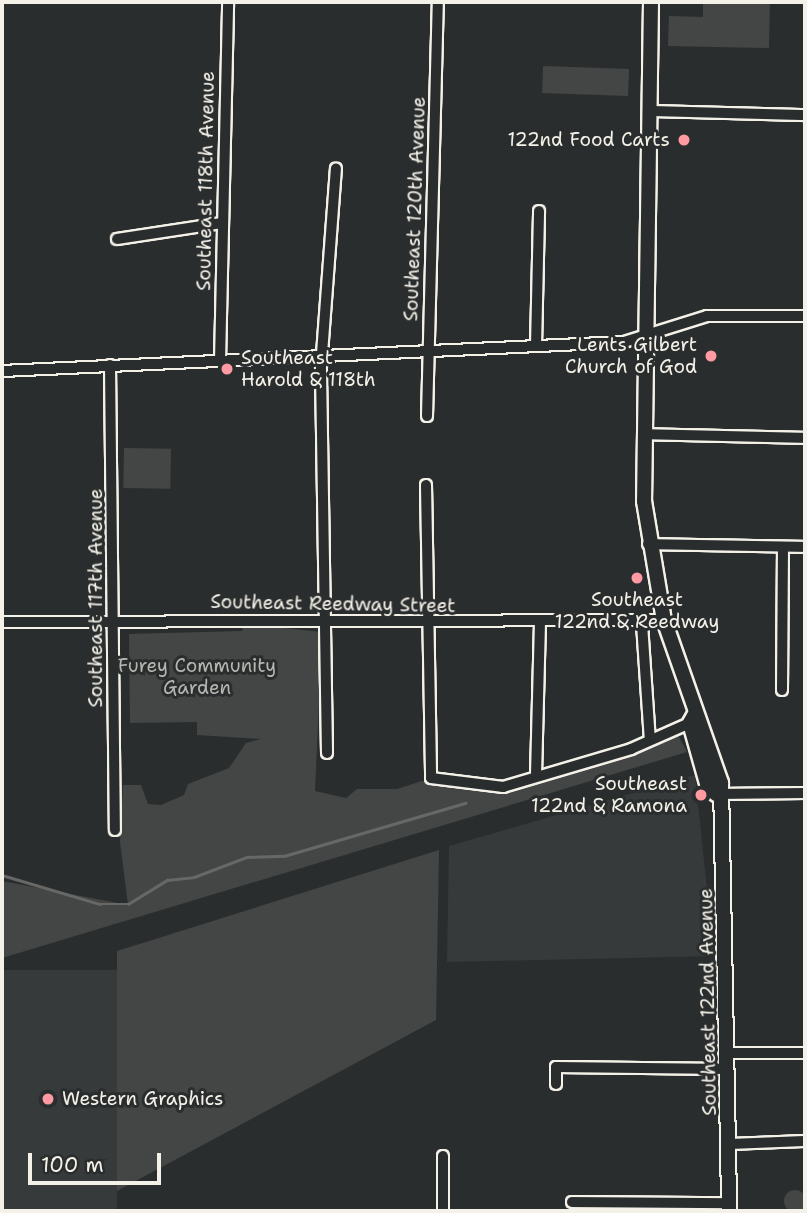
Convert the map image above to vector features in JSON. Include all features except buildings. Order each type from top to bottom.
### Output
[{"type":"main road","name":"Southeast 122nd Avenue","points":[[651,2],[643,336],[643,434],[648,544],[664,621],[692,719],[703,719],[721,783],[716,794],[726,880],[729,1207]]},
{"type":"street","name":"Southeast 118th Avenue","points":[[220,360],[228,2]]},
{"type":"street","name":"Southeast 120th Avenue","points":[[427,416],[438,2]]},
{"type":"street","points":[[648,111],[805,115]]},
{"type":"street","points":[[327,753],[327,623],[320,473],[324,356],[336,169]]},
{"type":"street","points":[[536,346],[539,211]]},
{"type":"street","points":[[117,239],[222,223]]},
{"type":"street","points":[[2,371],[536,346],[643,336],[707,316],[805,316]]},
{"type":"street","name":"Southeast 117th Avenue","points":[[110,365],[116,830]]},
{"type":"street","points":[[643,434],[805,438]]},
{"type":"street","points":[[426,485],[429,624],[427,774],[446,784],[503,787],[650,740],[692,719]]},
{"type":"street","points":[[648,544],[805,547]]},
{"type":"street","points":[[782,690],[783,547]]},
{"type":"street","name":"Southeast Reedway Street","points":[[2,622],[642,624],[664,621]]},
{"type":"street","points":[[536,775],[540,624]]},
{"type":"street","points":[[642,624],[650,740]]},
{"type":"street","points":[[716,794],[805,793]]},
{"type":"street","points":[[728,1053],[805,1053]]},
{"type":"street","points":[[556,1084],[556,1067],[728,1069]]},
{"type":"street","points":[[729,1144],[805,1141]]},
{"type":"street","points":[[443,1156],[443,1211]]},
{"type":"street","points":[[572,1202],[729,1207]]},
{"type":"shaded area","points":[[695,775],[714,956],[447,962],[449,846]]},
{"type":"shaded area","name":"Western Graphics","points":[[2,970],[117,970],[117,1211],[2,1211]]},
{"type":"green space","points":[[703,2],[770,2],[769,48],[668,46],[669,16],[703,17]]},
{"type":"green space","points":[[543,66],[629,69],[628,96],[542,93]]},
{"type":"green space","points":[[124,448],[171,449],[170,489],[123,488]]},
{"type":"green space","name":"Furey Community Garden","points":[[244,624],[322,632],[315,791],[346,798],[357,789],[397,789],[422,781],[501,791],[678,735],[687,752],[2,958],[2,881],[128,905],[120,842],[123,785],[141,785],[148,804],[161,805],[184,795],[188,784],[229,768],[246,743],[261,739],[197,735],[197,722],[130,723],[129,634],[242,631]]},
{"type":"green space","points":[[439,850],[436,1020],[117,1191],[117,951]]},
{"type":"green space","points":[[795,1190],[803,1193],[806,1201],[803,1209],[795,1212],[787,1209],[784,1201],[787,1193]]},
{"type":"waterway","points":[[2,875],[100,904],[128,904],[167,880],[194,877],[247,857],[284,856],[465,803]]},
{"type":"place","name":"122nd Food Carts","points":[[684,140]]},
{"type":"place","name":"Lents Gilbert Church of God","points":[[711,356]]},
{"type":"place","name":"Southeast Harold & 118th","points":[[227,369]]},
{"type":"place","name":"Southeast 122nd & Reedway","points":[[637,578]]},
{"type":"place","name":"Southeast 122nd & Ramona","points":[[701,795]]},
{"type":"place","name":"Western Graphics","points":[[48,1099]]}]
